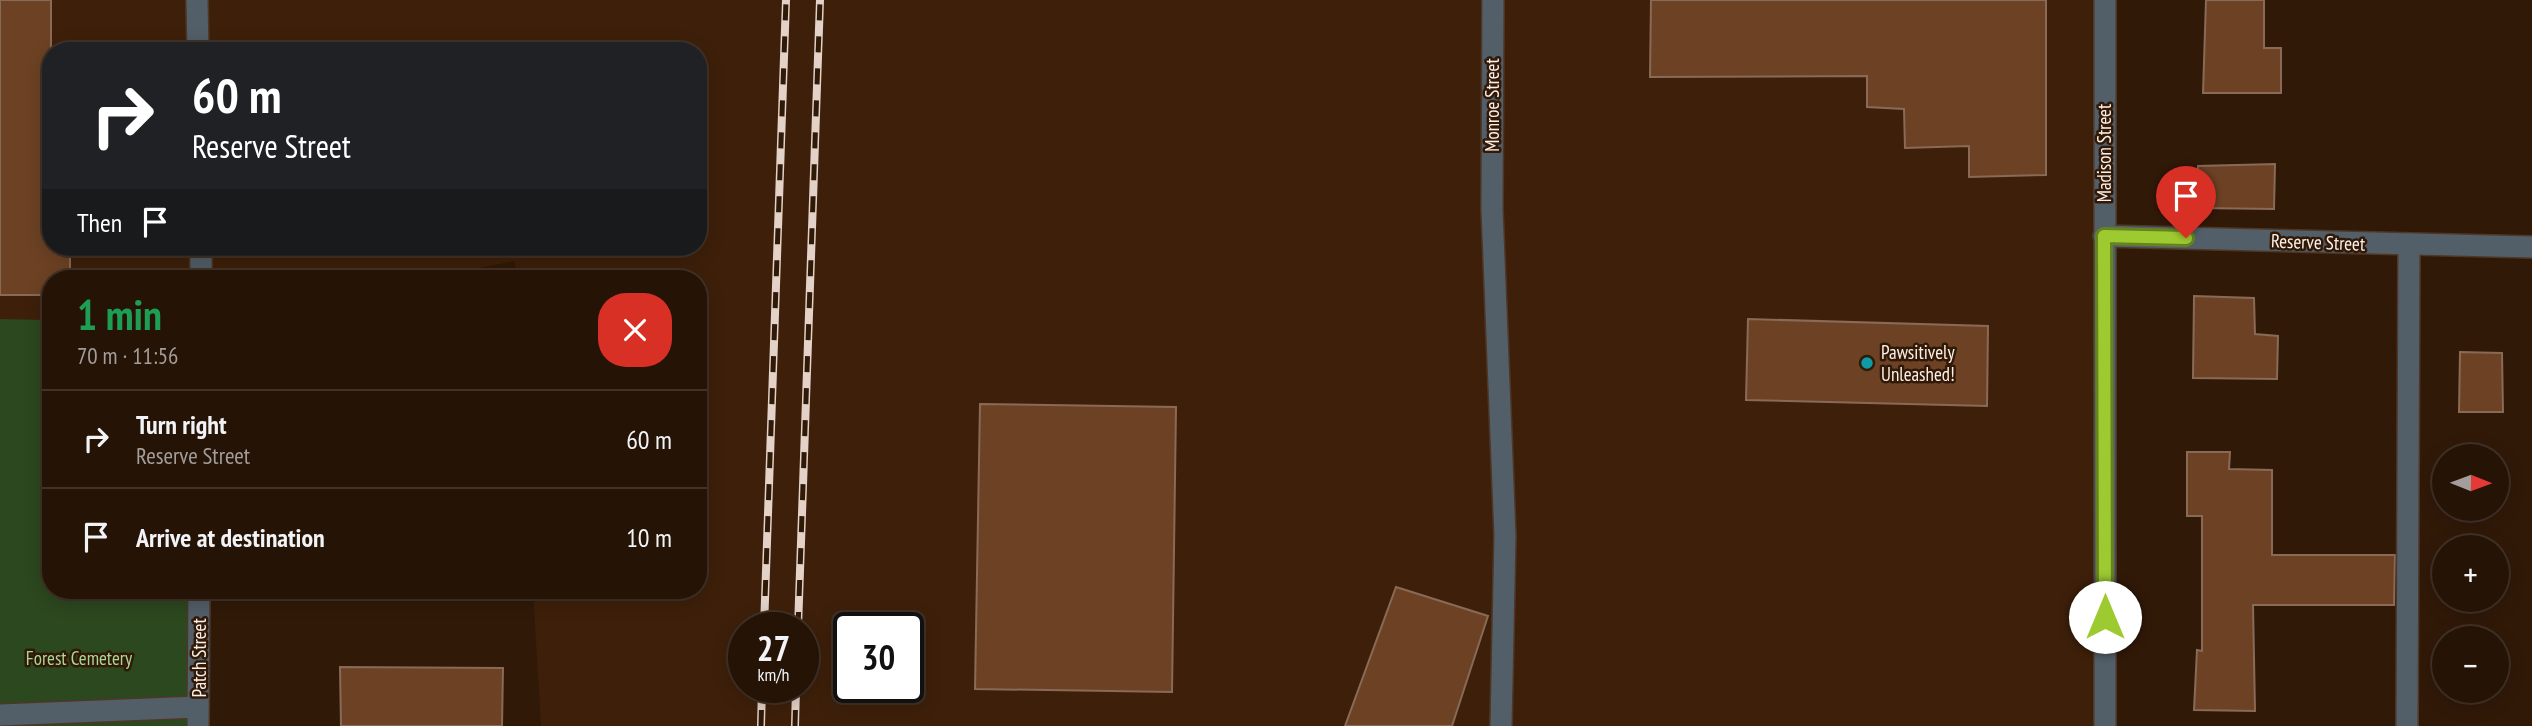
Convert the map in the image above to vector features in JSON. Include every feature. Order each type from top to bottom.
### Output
[{"type":"street","points":[[197,0],[198,42]]},
{"type":"street","name":"Monroe Street","points":[[1493,0],[1492,209],[1505,536],[1501,726]]},
{"type":"street","name":"Madison Street","points":[[2105,0],[2105,726]]},
{"type":"street","name":"Reserve Street","points":[[2104,236],[2532,247]]},
{"type":"street","points":[[2407,726],[2409,244]]},
{"type":"street","name":"Patch Street","points":[[198,716],[200,599]]},
{"type":"street","points":[[12,719],[198,716]]},
{"type":"shaded area","points":[[0,0],[2106,0],[2105,726],[541,726],[534,599],[707,599],[707,270],[516,270],[515,261],[469,270],[42,270],[42,320],[0,319]]},
{"type":"green space","name":"Forest Cemetery","points":[[0,319],[42,320],[42,599],[199,599],[198,726],[0,726]]},
{"type":"building","points":[[0,0],[51,0],[51,42],[42,42],[42,256],[70,256],[70,270],[42,270],[42,295],[0,295]]},
{"type":"building","points":[[1651,0],[2046,0],[2046,175],[1969,177],[1969,146],[1905,148],[1904,109],[1867,107],[1867,76],[1650,77]]},
{"type":"building","points":[[2206,0],[2264,0],[2264,48],[2281,48],[2281,93],[2203,93]]},
{"type":"building","points":[[2275,164],[2274,209],[2198,208],[2198,166]]},
{"type":"building","points":[[2194,296],[2254,298],[2255,334],[2278,336],[2277,379],[2193,378]]},
{"type":"building","name":"Pawsitively Unleashed!","points":[[1748,319],[1988,326],[1987,406],[1746,400]]},
{"type":"building","points":[[2460,352],[2502,353],[2503,412],[2459,412]]},
{"type":"building","points":[[980,404],[1176,407],[1172,692],[975,689]]},
{"type":"building","points":[[2187,452],[2230,452],[2229,469],[2272,470],[2272,555],[2395,555],[2394,605],[2253,605],[2255,711],[2194,710],[2197,650],[2202,651],[2202,516],[2187,516]]},
{"type":"building","points":[[1396,587],[1488,616],[1452,726],[1345,726]]},
{"type":"building","points":[[340,667],[503,668],[502,726],[341,726]]},
{"type":"railway","points":[[765,612],[786,0]]},
{"type":"railway","points":[[799,612],[820,0]]},
{"type":"railway","points":[[761,726],[762,703]]},
{"type":"railway","points":[[795,726],[796,703]]},
{"type":"place","name":"Pawsitively Unleashed!","points":[[1867,363]]},
{"type":"route","points":[[2105,617],[2104,236],[2186,238]]}]
